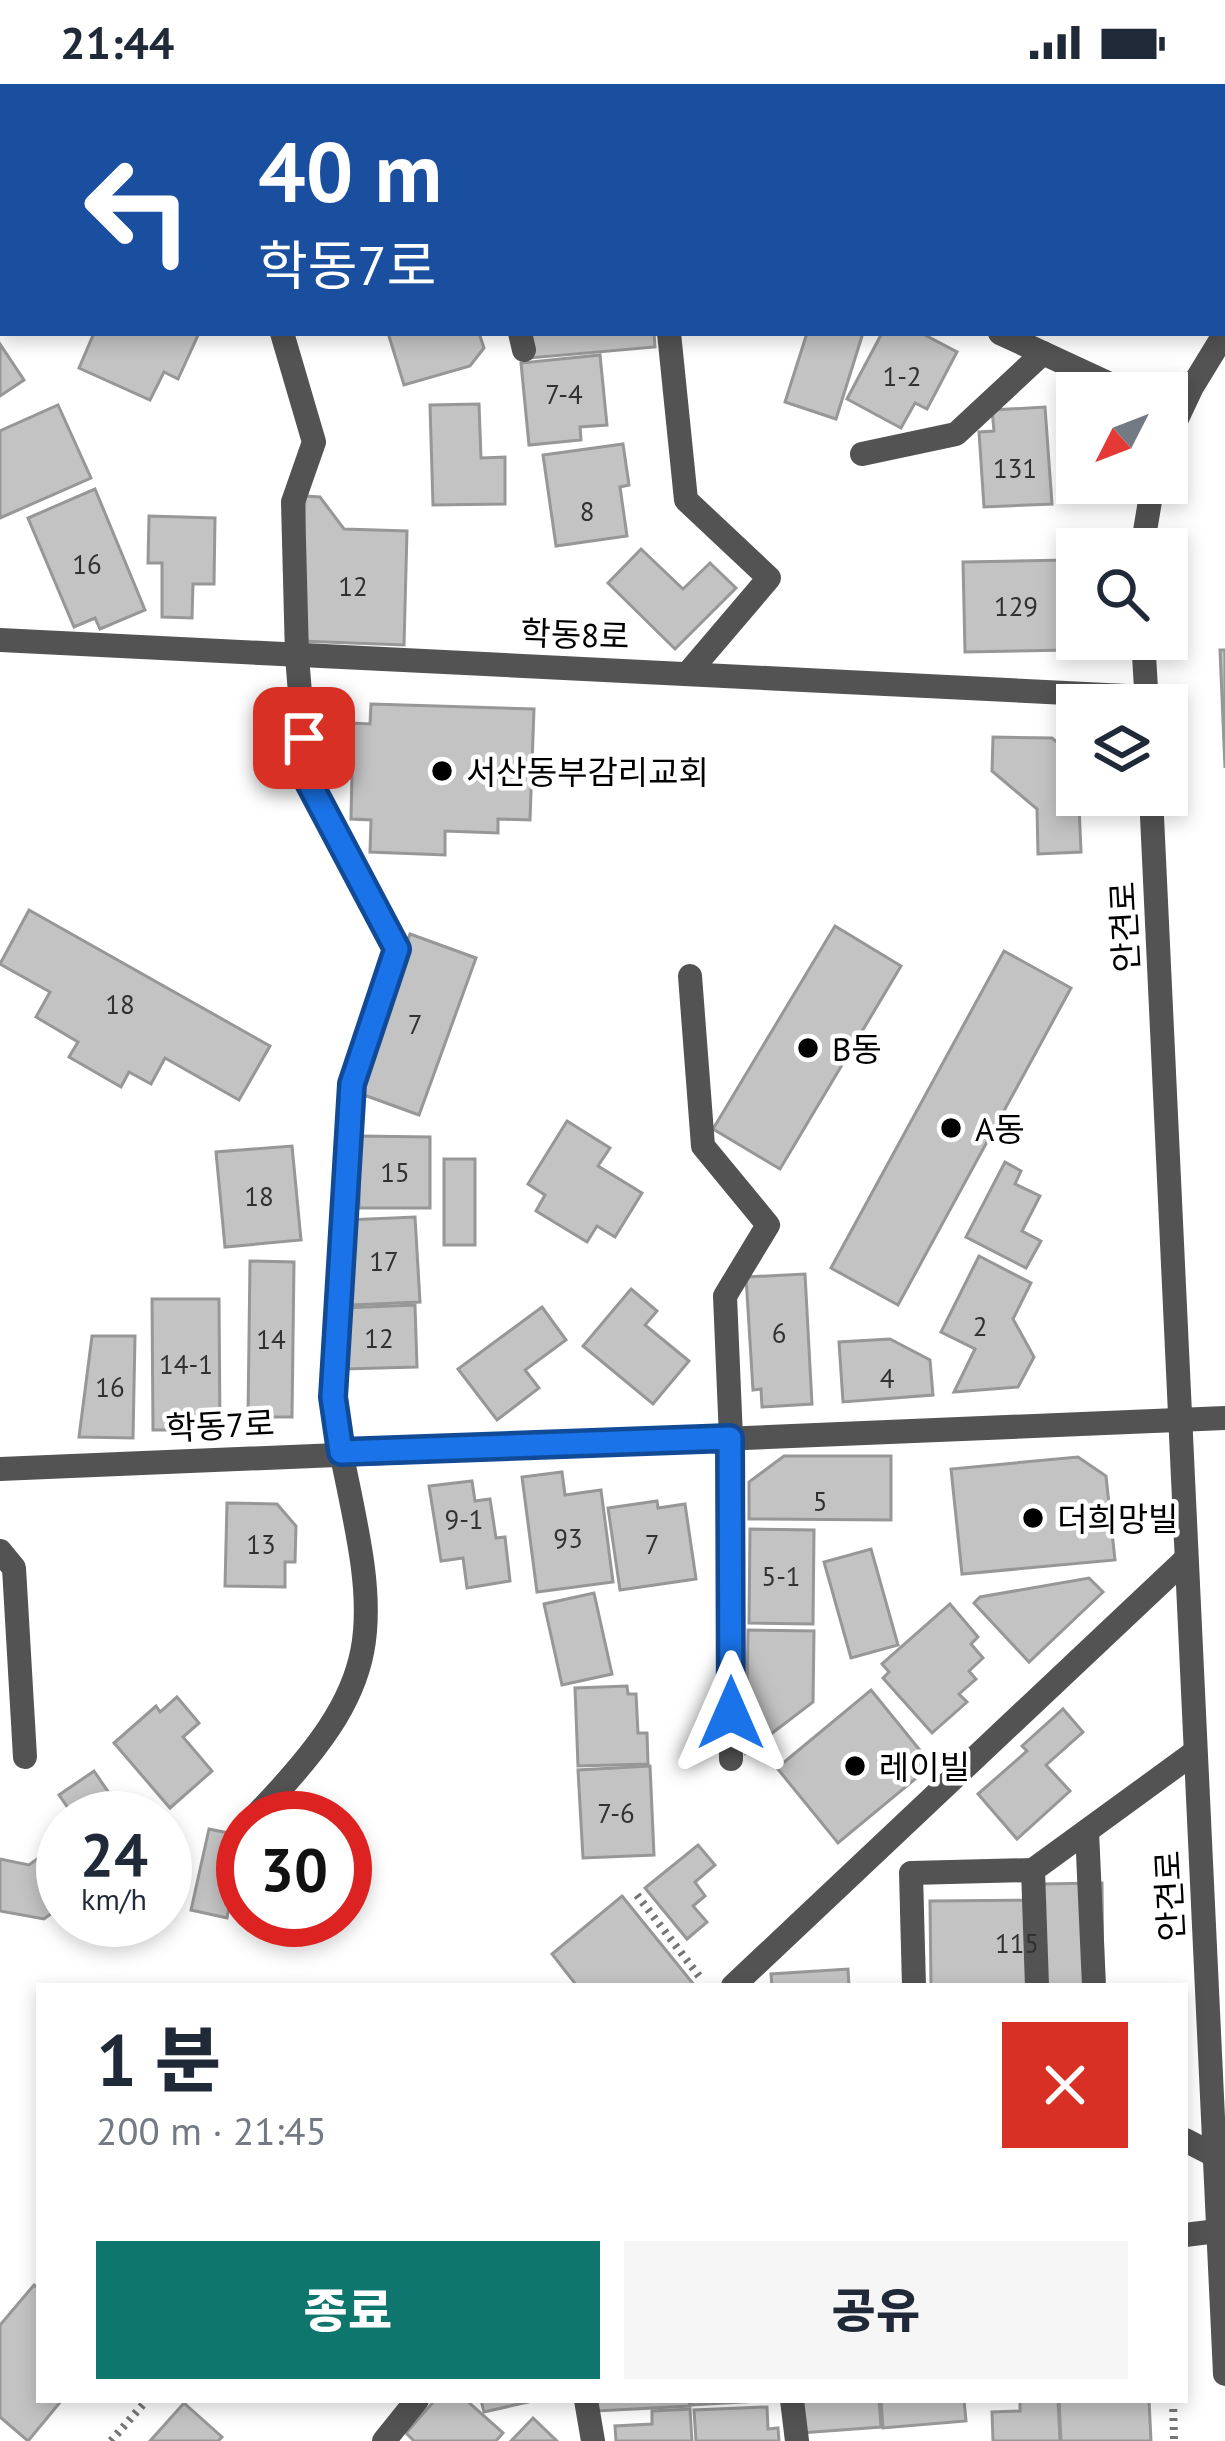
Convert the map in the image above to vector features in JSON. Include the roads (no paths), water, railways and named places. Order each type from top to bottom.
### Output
[{"type":"street","points":[[278,1791],[324,1740],[341,1713],[361,1662],[369,1606],[333,1397],[352,1084],[397,949],[307,779],[297,656],[293,502],[314,442],[283,336]]},
{"type":"street","points":[[669,336],[686,500],[769,578],[689,673]]},
{"type":"street","points":[[1006,336],[1084,372]]},
{"type":"street","points":[[1188,389],[1223,336]]},
{"type":"street","points":[[862,454],[956,434],[1043,353]]},
{"type":"street","name":"학동8로","points":[[0,640],[1056,695]]},
{"type":"street","name":"안견로","points":[[1152,816],[1225,2374]]},
{"type":"street","points":[[690,976],[703,1146],[768,1226],[724,1296],[730,1438],[731,1759]]},
{"type":"street","name":"학동7로","points":[[0,1469],[1225,1418]]},
{"type":"street","points":[[0,1551],[14,1568],[25,1757]]},
{"type":"street","points":[[739,1983],[1186,1559]]},
{"type":"street","points":[[914,1983],[911,1873],[1034,1870],[1195,1752]]},
{"type":"street","points":[[1087,1831],[1094,1983]]},
{"type":"street","points":[[1034,1870],[1036,1983]]},
{"type":"street","points":[[1188,2142],[1214,2155]]},
{"type":"street","points":[[1188,2235],[1217,2231]]},
{"type":"street","points":[[384,2441],[414,2403]]},
{"type":"street","points":[[587,2403],[593,2441]]},
{"type":"street","points":[[792,2403],[797,2441]]},
{"type":"place","name":"서산동부감리교회","points":[[442,771]]},
{"type":"place","name":"B동","points":[[808,1048]]},
{"type":"place","name":"A동","points":[[951,1128]]},
{"type":"place","name":"더희망빌","points":[[1033,1518]]},
{"type":"place","name":"레이빌","points":[[855,1766]]}]
